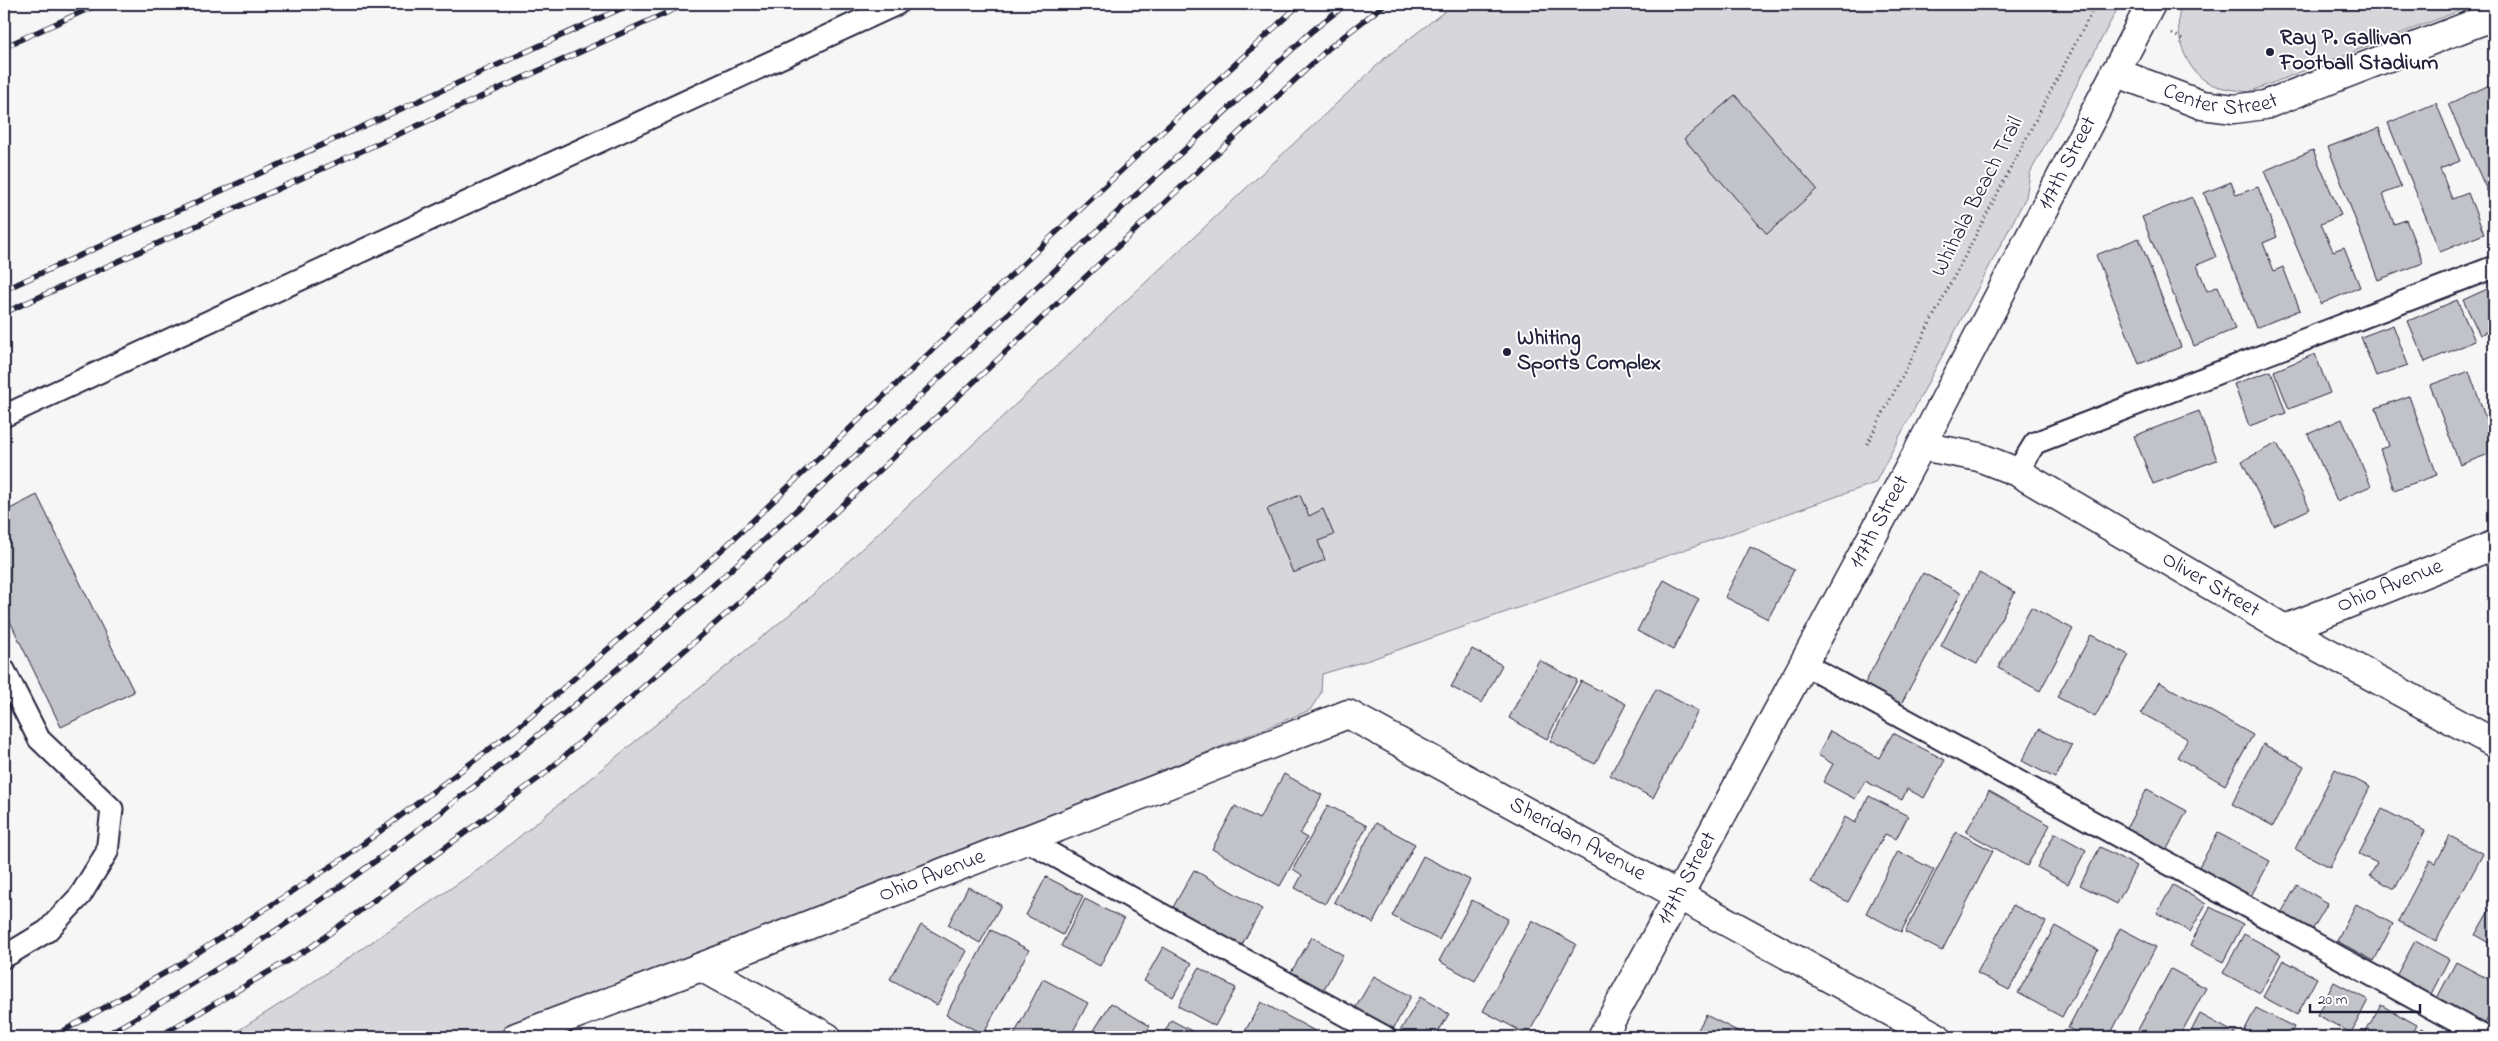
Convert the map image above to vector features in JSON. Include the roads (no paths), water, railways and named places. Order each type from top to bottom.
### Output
[{"type":"street","name":"117th Street","points":[[1602,1037],[1920,446],[2151,4]]},
{"type":"street","name":"Center Street","points":[[2115,72],[2202,105],[2234,109],[2265,105],[2494,16]]},
{"type":"street","name":"Oliver Street","points":[[1920,446],[1979,457],[2017,472],[2285,629],[2494,743]]},
{"type":"street","name":"Ohio Avenue","points":[[2285,629],[2494,545]]},
{"type":"street","name":"Ohio Avenue","points":[[516,1037],[701,967],[1348,714]]},
{"type":"street","name":"Sheridan Avenue","points":[[1348,714],[1937,1037]]},
{"type":"street","points":[[701,967],[828,1037]]},
{"type":"lane","points":[[4,416],[897,4]]},
{"type":"lane","points":[[2017,472],[2035,443],[2494,267]]},
{"type":"lane","points":[[1804,664],[2485,1037]]},
{"type":"lane","points":[[4,670],[39,739],[112,809],[107,852],[80,896],[46,932],[4,957]]},
{"type":"lane","points":[[1026,840],[1385,1037]]},
{"type":"railway","points":[[4,47],[99,4]]},
{"type":"railway","points":[[4,290],[631,4]]},
{"type":"railway","points":[[4,313],[686,4]]},
{"type":"railway","points":[[53,1037],[177,966],[347,856],[515,730],[725,547],[1164,130],[1300,4]]},
{"type":"railway","points":[[102,1037],[210,973],[315,904],[417,830],[516,753],[708,590],[1312,31],[1346,4]]},
{"type":"railway","points":[[158,1037],[311,947],[543,775],[743,599],[1329,48],[1385,4]]},
{"type":"place","name":"Ray P. Gallivan Football Stadium","points":[[2270,52]]},
{"type":"place","name":"Whiting Sports Complex","points":[[1507,352]]}]
